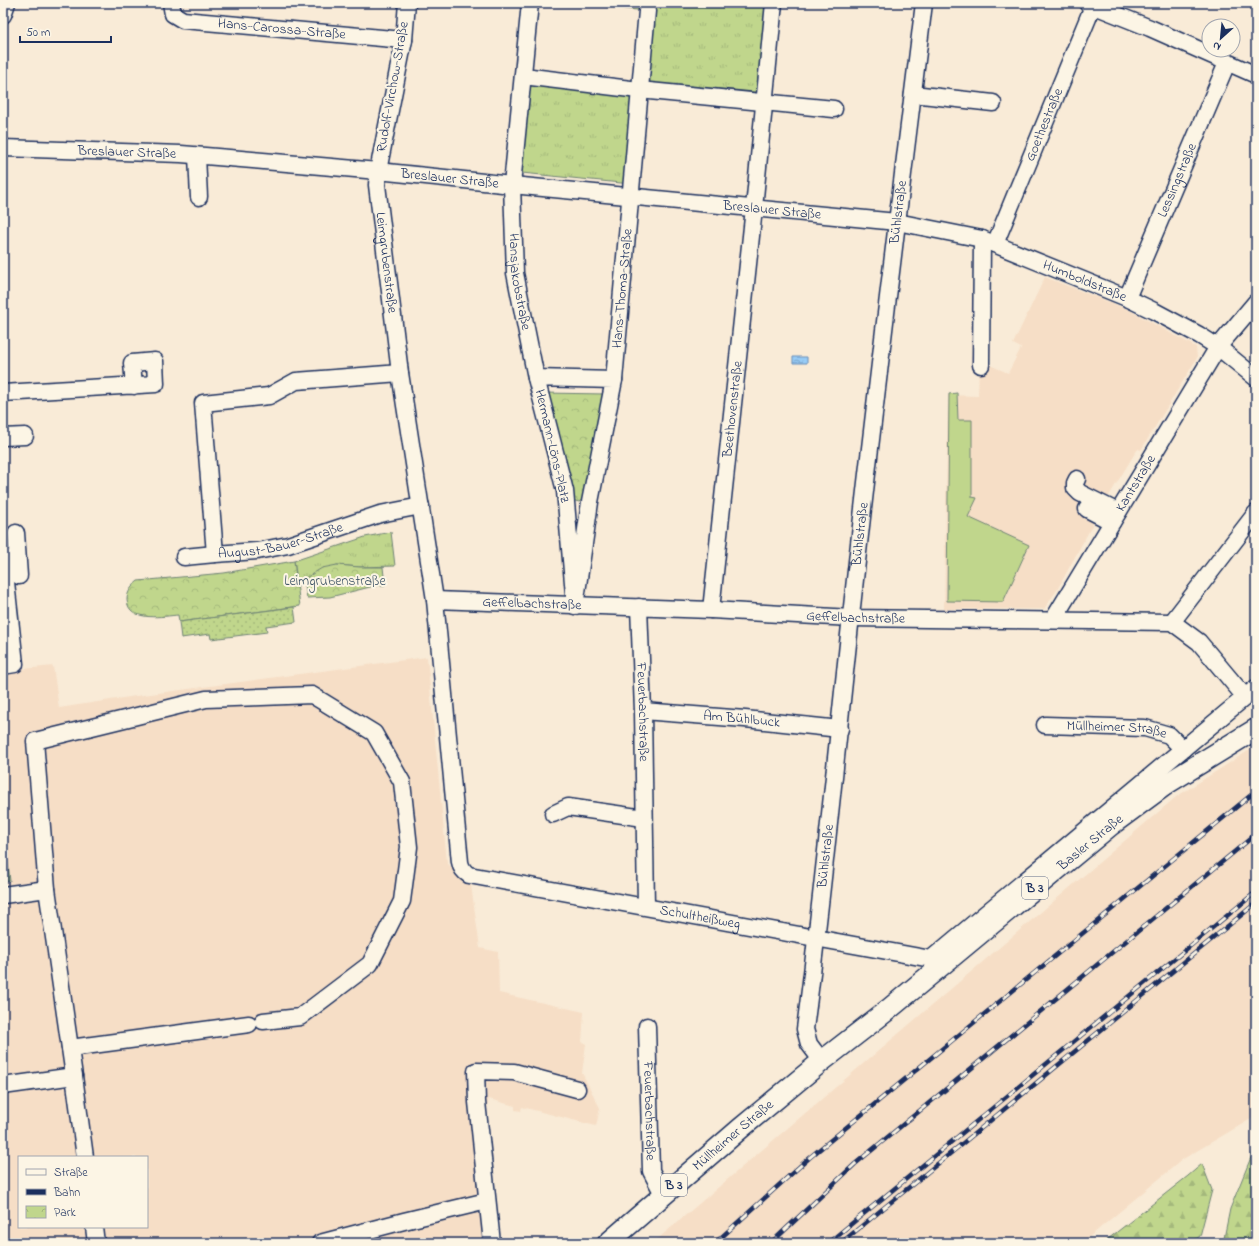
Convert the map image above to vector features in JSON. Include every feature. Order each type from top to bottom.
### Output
[{"type":"main road","name":"Basler Straße","points":[[822,1061],[889,1008],[1111,825],[1168,783],[1256,729]]},
{"type":"main road","name":"Müllheimer Straße","points":[[608,1243],[740,1128],[822,1061]]},
{"type":"street","points":[[3,15],[7,3]]},
{"type":"street","name":"Hans-Carossa-Straße","points":[[171,3],[173,14],[183,20],[404,40]]},
{"type":"street","name":"Rudolf-Virchow-Straße","points":[[378,171],[404,40],[407,3]]},
{"type":"street","name":"Hansjakobstraße","points":[[530,3],[512,185],[514,273],[536,378]]},
{"type":"street","name":"Beethovenstraße","points":[[711,610],[754,208],[774,3]]},
{"type":"street","name":"Bühlstraße","points":[[822,1061],[810,1044],[805,1029],[817,937],[851,618],[924,3]]},
{"type":"street","points":[[1090,4],[1150,28],[1256,75]]},
{"type":"street","name":"Goethestraße","points":[[988,241],[1090,4]]},
{"type":"street","name":"Hans-Thoma-Straße","points":[[614,380],[647,11]]},
{"type":"street","name":"Lessingstraße","points":[[1127,298],[1227,63]]},
{"type":"street","points":[[522,76],[639,90],[834,109]]},
{"type":"street","points":[[913,94],[993,103]]},
{"type":"street","name":"Breslauer Straße","points":[[3,148],[197,156],[378,171],[630,197],[897,222]]},
{"type":"street","points":[[197,156],[199,197]]},
{"type":"street","name":"Leimgrubenstraße","points":[[378,171],[377,185],[400,373],[435,600],[460,862],[463,870],[469,875]]},
{"type":"street","name":"Humboldstraße","points":[[897,222],[988,241],[1127,298],[1181,325],[1218,347],[1256,378]]},
{"type":"street","points":[[981,365],[988,241]]},
{"type":"street","name":"Kantstraße","points":[[1053,620],[1218,347],[1256,302]]},
{"type":"street","name":"August-Bauer-Straße","points":[[400,373],[296,382],[269,396],[203,403],[215,554],[258,551],[288,545],[380,514],[421,506]]},
{"type":"street","name":"Hermann-Löns-Platz","points":[[536,378],[614,380],[590,502],[575,606],[565,491],[536,378]]},
{"type":"street","points":[[3,393],[134,386]]},
{"type":"street","points":[[3,437],[26,436]]},
{"type":"street","points":[[1077,479],[1075,488],[1080,493],[1115,517]]},
{"type":"street","points":[[1087,509],[1115,517]]},
{"type":"street","points":[[1250,692],[1199,642],[1172,622],[1256,513]]},
{"type":"street","points":[[3,666],[15,664],[19,643],[16,534]]},
{"type":"street","points":[[184,557],[215,554]]},
{"type":"street","points":[[3,555],[16,576]]},
{"type":"street","name":"Geffelbachstraße","points":[[435,600],[711,610],[851,618],[1172,622]]},
{"type":"street","name":"Feuerbachstraße","points":[[639,607],[643,711],[646,906]]},
{"type":"street","name":"Müllheimer Straße","points":[[931,959],[1250,692]]},
{"type":"street","points":[[70,1048],[300,1017],[370,964],[402,901],[409,847],[402,782],[374,734],[312,695],[206,699],[35,741],[46,889],[85,1156]]},
{"type":"street","name":"Am Bühlbuck","points":[[643,711],[745,719],[840,729]]},
{"type":"street","name":"Müllheimer Straße","points":[[1045,725],[1145,728],[1169,735],[1183,749]]},
{"type":"street","points":[[553,814],[568,807],[644,818]]},
{"type":"street","name":"Schultheißweg","points":[[469,875],[817,937],[931,959]]},
{"type":"street","points":[[3,895],[46,889]]},
{"type":"street","name":"Feuerbachstraße","points":[[647,1026],[651,1171],[663,1194]]},
{"type":"street","points":[[492,1243],[477,1102],[476,1071],[514,1072],[577,1089]]},
{"type":"street","points":[[3,1086],[74,1076]]},
{"type":"street","points":[[320,1243],[487,1201]]},
{"type":"street","points":[[94,1228],[96,1243]]},
{"type":"shaded area","points":[[1045,277],[1127,309],[1196,347],[1197,358],[1141,450],[1138,449],[1135,453],[1101,509],[1057,590],[1044,609],[944,609],[948,395],[978,396],[979,367],[985,363],[1008,373],[1021,348],[1013,344]]},
{"type":"shaded area","points":[[427,657],[447,863],[471,885],[480,948],[498,952],[499,993],[584,1012],[582,1042],[586,1044],[582,1073],[600,1108],[596,1126],[522,1107],[521,1111],[515,1110],[515,1106],[489,1099],[486,1113],[495,1243],[3,1243],[3,671],[53,666],[59,708],[136,696]]},
{"type":"shaded area","points":[[1256,746],[1256,1116],[1183,1159],[1082,1243],[653,1243],[1176,797]]},
{"type":"green space","points":[[567,3],[774,3],[764,102],[640,90],[631,184],[512,172],[523,76],[639,90],[647,11]]},
{"type":"green space","points":[[543,393],[606,394],[586,497],[579,502],[572,500]]},
{"type":"green space","points":[[957,393],[958,420],[972,420],[972,497],[977,498],[968,517],[1029,545],[1003,602],[947,601],[949,394]]},
{"type":"green space","points":[[391,532],[395,566],[360,567],[337,565],[304,579],[298,586],[294,561],[365,537]]},
{"type":"green space","points":[[294,561],[300,606],[179,622],[178,615],[156,617],[140,615],[129,607],[127,600],[130,589],[138,581],[224,573]]},
{"type":"green space","name":"Leimgrubenstraße","points":[[337,565],[383,567],[385,585],[374,586],[330,597],[307,598],[304,579],[322,568]]},
{"type":"green space","points":[[294,607],[296,622],[266,626],[267,632],[211,639],[210,634],[181,638],[179,622]]},
{"type":"green space","points":[[3,820],[10,881],[3,882]]},
{"type":"green space","points":[[1256,1145],[1256,1243],[1223,1243],[1230,1209]]},
{"type":"green space","points":[[1202,1164],[1212,1190],[1200,1236],[1191,1243],[1103,1243],[1188,1176]]},
{"type":"water","points":[[793,357],[807,357],[807,363],[793,363]]},
{"type":"railway","points":[[715,1243],[809,1158],[1256,791]]},
{"type":"railway","points":[[771,1243],[855,1164],[1256,834]]},
{"type":"railway","points":[[828,1243],[1256,892]]},
{"type":"railway","points":[[841,1243],[1256,903]]}]
